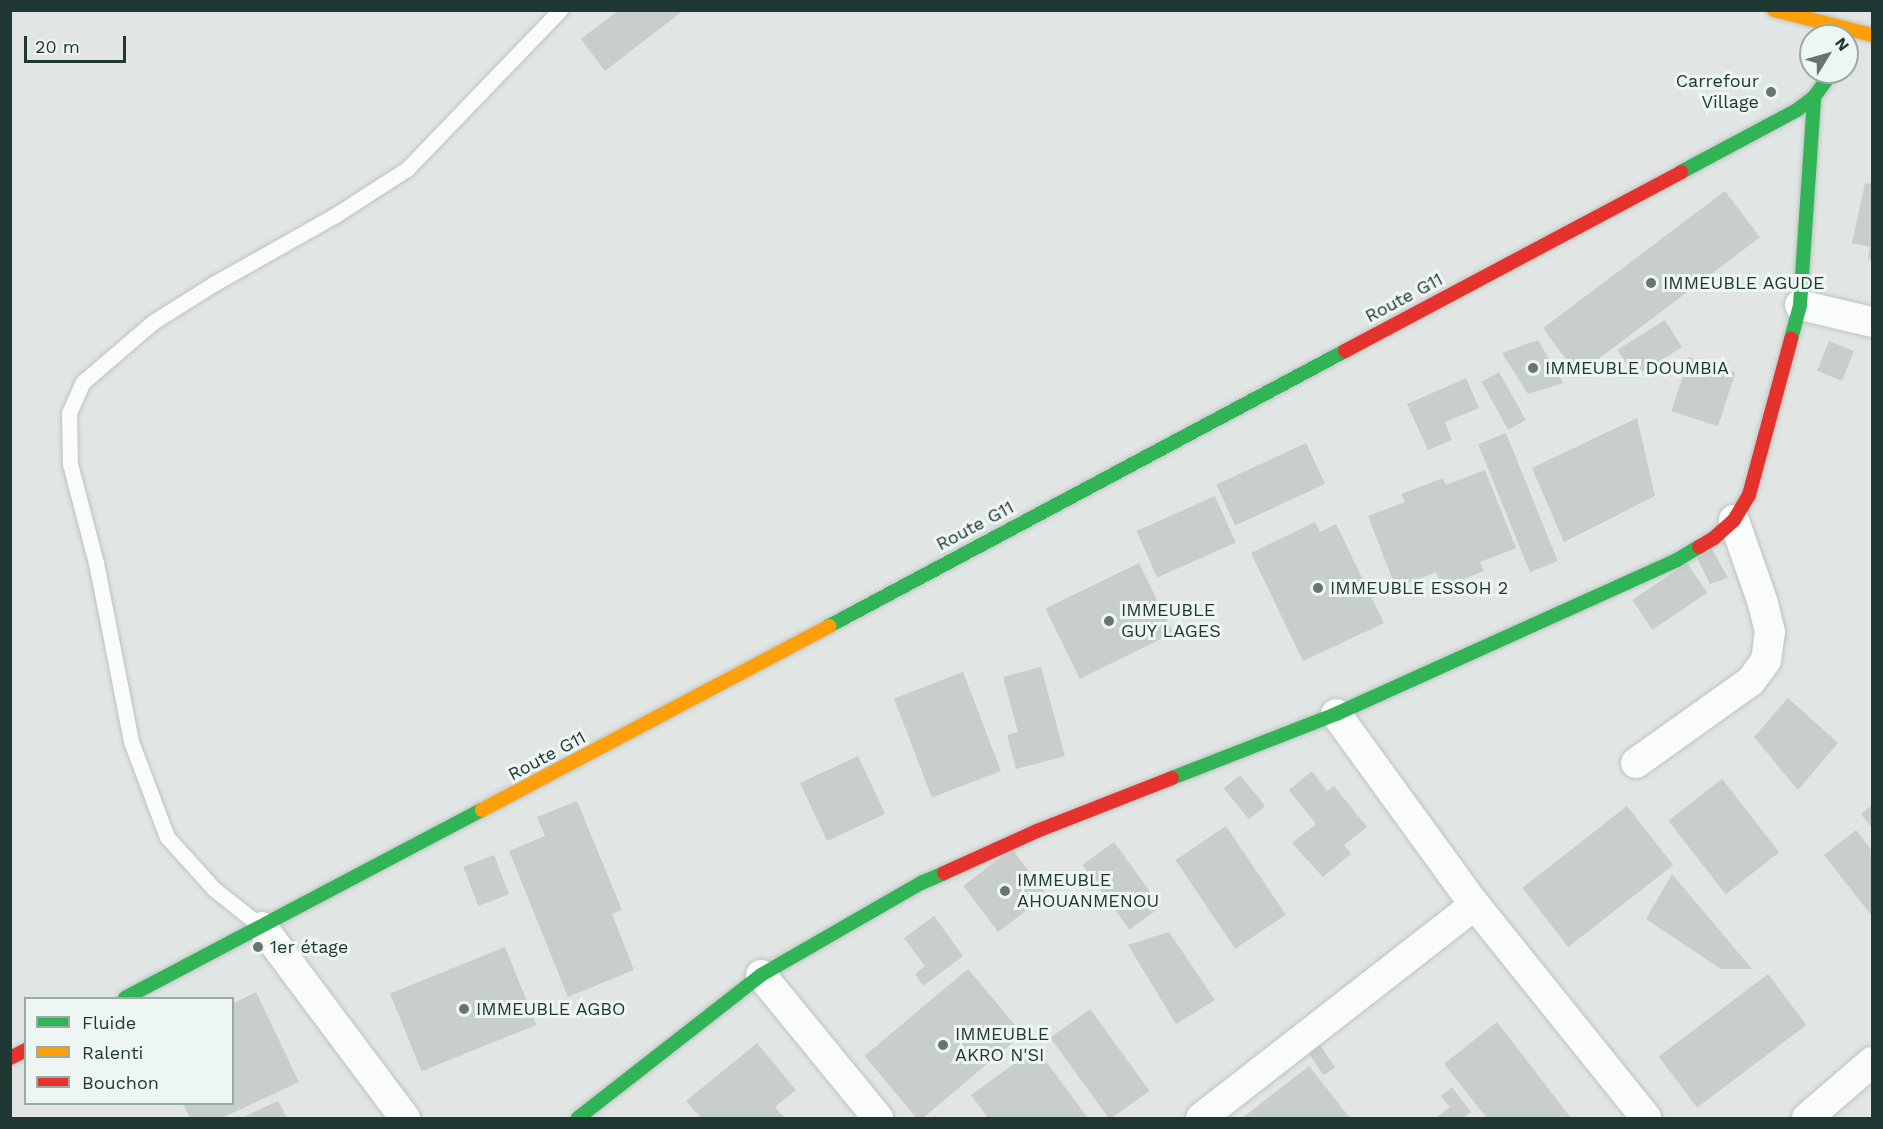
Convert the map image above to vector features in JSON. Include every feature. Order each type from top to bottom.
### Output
[{"type":"street","points":[[1774,10],[1820,24]]},
{"type":"street","name":"Route G11","points":[[128,997],[1797,110],[1814,97],[1823,84]]},
{"type":"street","points":[[578,1119],[761,975],[921,883],[1037,831],[1336,714],[1677,560],[1714,538],[1734,520],[1749,495],[1800,305],[1814,97]]},
{"type":"street","points":[[1800,305],[1872,322]]},
{"type":"street","points":[[1636,763],[1751,681],[1766,660],[1770,632],[1763,603],[1734,520]]},
{"type":"street","points":[[1336,714],[1474,905],[1646,1119]]},
{"type":"street","points":[[1201,1119],[1474,905]]},
{"type":"street","points":[[262,927],[405,1119]]},
{"type":"street","points":[[761,975],[879,1119]]},
{"type":"street","points":[[10,1058],[24,1051]]},
{"type":"street","points":[[1807,1119],[1872,1062]]},
{"type":"lane","points":[[262,927],[214,889],[167,837],[131,741],[96,563],[70,464],[69,413],[83,382],[153,322],[214,283],[334,216],[407,169],[560,10]]},
{"type":"building","points":[[619,10],[684,10],[605,71],[581,39]]},
{"type":"building","points":[[1865,183],[1872,184],[1872,261],[1868,259],[1870,247],[1852,243]]},
{"type":"building","name":"IMMEUBLE AGUDE","points":[[1725,191],[1760,237],[1578,375],[1543,328]]},
{"type":"building","points":[[1665,320],[1682,347],[1634,377],[1618,350]]},
{"type":"building","name":"IMMEUBLE DOUMBIA","points":[[1538,340],[1563,383],[1528,394],[1502,353]]},
{"type":"building","points":[[1829,341],[1854,351],[1842,381],[1817,371]]},
{"type":"building","points":[[1689,357],[1736,372],[1718,426],[1671,411]]},
{"type":"building","points":[[1499,372],[1526,420],[1508,430],[1482,382]]},
{"type":"building","points":[[1466,378],[1479,408],[1445,422],[1452,440],[1428,450],[1407,404]]},
{"type":"building","points":[[1637,418],[1655,496],[1564,542],[1532,468]]},
{"type":"building","points":[[1506,433],[1558,561],[1530,572],[1478,444]]},
{"type":"building","points":[[1306,443],[1325,484],[1235,526],[1216,485]]},
{"type":"building","points":[[1485,470],[1516,548],[1480,562],[1484,571],[1442,588],[1436,572],[1396,588],[1368,516],[1405,502],[1401,494],[1443,478],[1446,485]]},
{"type":"building","points":[[1215,496],[1236,543],[1157,578],[1136,531]]},
{"type":"building","name":"IMMEUBLE ESSOH 2","points":[[1315,522],[1320,532],[1336,524],[1384,623],[1303,661],[1251,553]]},
{"type":"building","points":[[1712,549],[1728,578],[1710,584],[1697,558]]},
{"type":"building","name":"IMMEUBLE GUY LAGES","points":[[1139,563],[1173,633],[1080,679],[1046,609]]},
{"type":"building","points":[[1687,563],[1707,593],[1652,630],[1632,600]]},
{"type":"building","points":[[1041,667],[1065,756],[1016,769],[1007,735],[1018,732],[1003,677]]},
{"type":"building","points":[[963,672],[1001,771],[932,797],[894,699]]},
{"type":"building","points":[[1788,698],[1838,743],[1798,790],[1754,737]]},
{"type":"building","points":[[858,756],[885,814],[827,841],[800,783]]},
{"type":"building","points":[[1312,771],[1327,791],[1334,786],[1367,827],[1344,845],[1351,854],[1323,877],[1292,843],[1316,824],[1289,790]]},
{"type":"building","points":[[1240,775],[1265,806],[1249,819],[1224,788]]},
{"type":"building","points":[[1722,779],[1779,852],[1726,894],[1668,821]]},
{"type":"building","points":[[577,801],[622,910],[612,914],[634,970],[568,997],[509,851],[545,836],[537,817]]},
{"type":"building","points":[[1872,805],[1872,828],[1861,814]]},
{"type":"building","points":[[1627,806],[1673,865],[1568,947],[1522,888]]},
{"type":"building","points":[[1226,826],[1286,915],[1235,949],[1175,860]]},
{"type":"building","points":[[1856,830],[1872,851],[1872,916],[1824,855]]},
{"type":"building","points":[[1114,842],[1161,907],[1129,930],[1082,865]]},
{"type":"building","name":"IMMEUBLE AHOUANMENOU","points":[[1012,849],[1047,895],[998,932],[963,886]]},
{"type":"building","points":[[494,855],[509,894],[478,906],[463,867]]},
{"type":"building","points":[[1672,874],[1752,969],[1721,969],[1646,919]]},
{"type":"building","points":[[934,916],[963,956],[923,986],[915,974],[925,966],[904,938]]},
{"type":"building","points":[[1169,932],[1215,1000],[1176,1024],[1128,945]]},
{"type":"building","name":"IMMEUBLE AGBO","points":[[505,947],[536,1025],[421,1071],[390,993]]},
{"type":"building","name":"IMMEUBLE AKRO N'SI","points":[[968,969],[1023,1034],[923,1118],[917,1118],[865,1056]]},
{"type":"building","points":[[1768,974],[1807,1025],[1697,1108],[1659,1056]]},
{"type":"building","points":[[256,992],[299,1082],[222,1118],[190,1118],[184,1105],[234,1105],[234,1003]]},
{"type":"building","points":[[1090,1009],[1149,1091],[1109,1118],[1050,1038]]},
{"type":"building","points":[[1497,1022],[1571,1118],[1487,1118],[1444,1064]]},
{"type":"building","points":[[757,1043],[796,1090],[775,1107],[785,1118],[701,1118],[686,1101]]},
{"type":"building","points":[[1320,1045],[1335,1067],[1323,1075],[1308,1053]]},
{"type":"building","points":[[1036,1048],[1088,1118],[988,1118],[971,1095]]},
{"type":"building","points":[[1309,1066],[1350,1118],[1242,1118]]},
{"type":"building","points":[[1452,1087],[1471,1112],[1463,1118],[1436,1118],[1450,1107],[1441,1096]]},
{"type":"building","points":[[278,1101],[287,1118],[241,1118]]},
{"type":"traffic: fast","points":[[1681,172],[1797,110],[1814,97],[1823,84]]},
{"type":"traffic: fast","points":[[1791,339],[1800,305],[1814,97]]},
{"type":"traffic: fast","points":[[829,626],[1345,351]]},
{"type":"traffic: fast","points":[[1172,778],[1336,714],[1677,560],[1699,547]]},
{"type":"traffic: fast","points":[[127,997],[482,810]]},
{"type":"traffic: fast","points":[[578,1118],[761,975],[921,883],[944,873]]},
{"type":"traffic: slow","points":[[1774,10],[1872,35]]},
{"type":"traffic: slow","points":[[482,810],[829,626]]},
{"type":"traffic: jam","points":[[1345,351],[1681,172]]},
{"type":"traffic: jam","points":[[1699,547],[1714,538],[1734,520],[1749,495],[1791,339]]},
{"type":"traffic: jam","points":[[944,873],[1037,831],[1172,778]]},
{"type":"traffic: jam","points":[[10,1058],[24,1051]]},
{"type":"place","name":"Carrefour Village","points":[[1771,92]]},
{"type":"place","name":"IMMEUBLE AGUDE","points":[[1651,283]]},
{"type":"place","name":"IMMEUBLE DOUMBIA","points":[[1533,368]]},
{"type":"place","name":"IMMEUBLE ESSOH 2","points":[[1318,588]]},
{"type":"place","name":"IMMEUBLE GUY LAGES","points":[[1109,621]]},
{"type":"place","name":"IMMEUBLE AHOUANMENOU","points":[[1005,891]]},
{"type":"place","name":"1er étage","points":[[258,947]]},
{"type":"place","name":"IMMEUBLE AGBO","points":[[464,1009]]},
{"type":"place","name":"IMMEUBLE AKRO N'SI","points":[[943,1045]]}]
